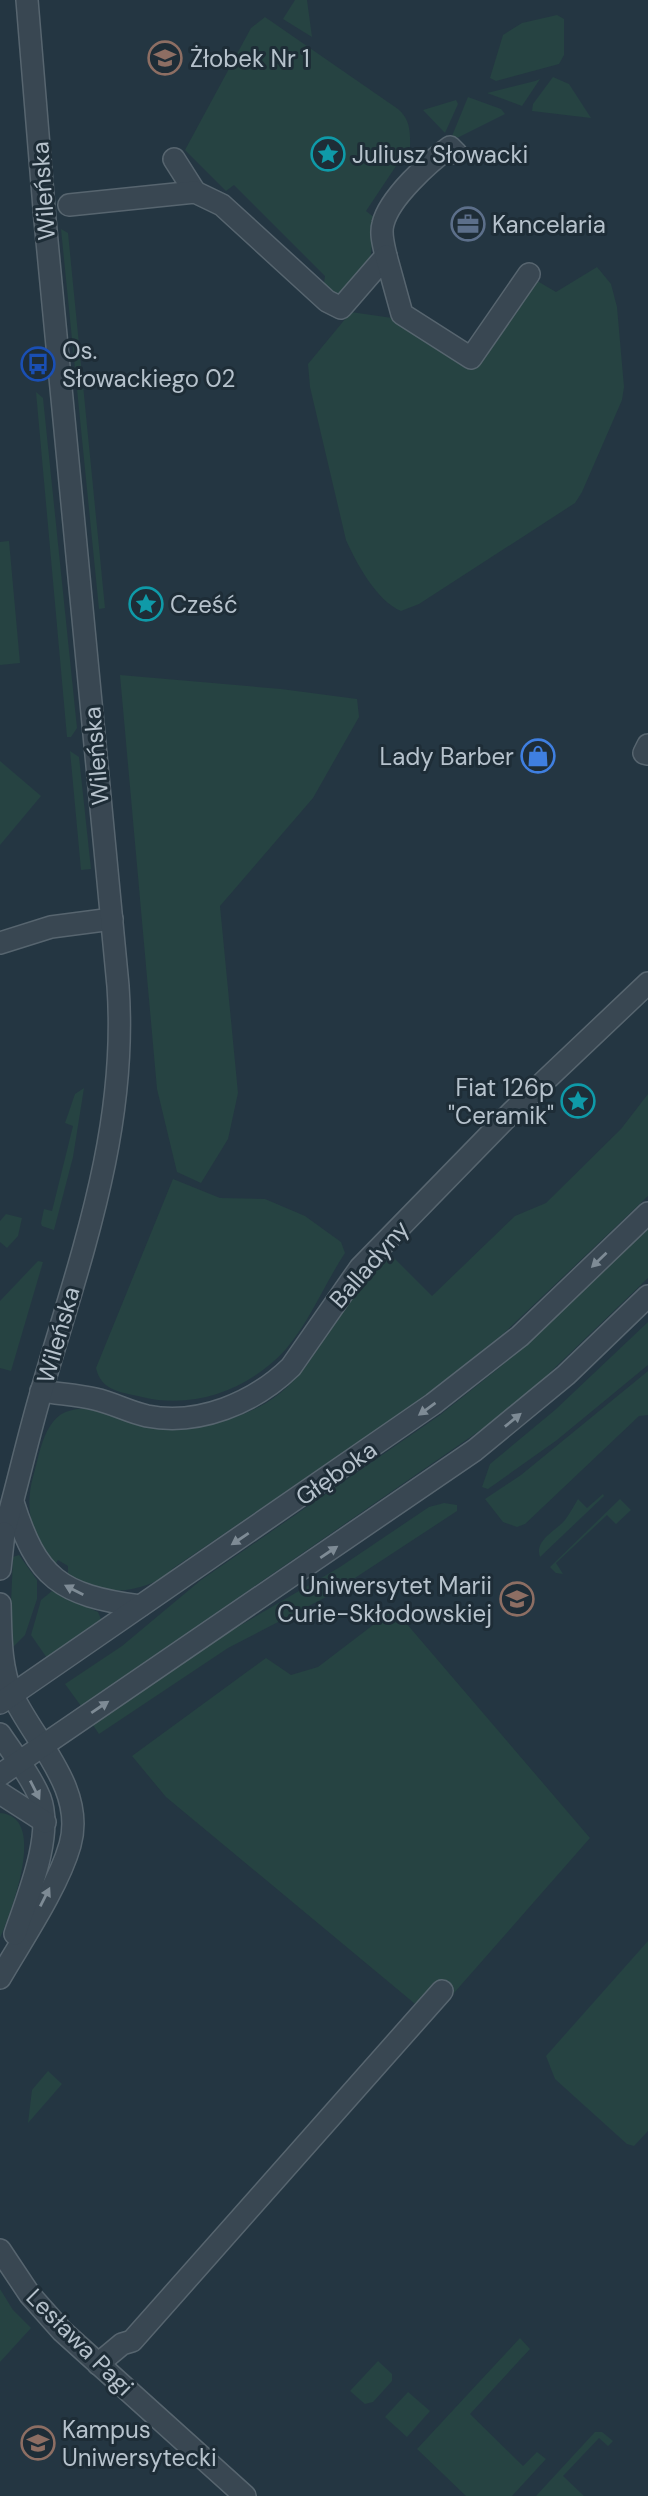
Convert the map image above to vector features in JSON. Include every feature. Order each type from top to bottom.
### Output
[{"type":"street","name":"Wileńska","points":[[0,1569],[2,1539],[12,1500],[97,1200],[111,1139],[120,1043],[112,919],[45,220],[27,0]]},
{"type":"street","points":[[456,153],[450,147],[437,156],[405,188],[388,213],[382,233],[402,314],[471,358],[529,274]]},
{"type":"street","points":[[174,159],[195,192]]},
{"type":"street","points":[[69,205],[195,192],[222,205],[327,301],[341,308],[386,256]]},
{"type":"street","points":[[648,745],[644,753],[648,754]]},
{"type":"street","points":[[0,943],[51,927],[112,919]]},
{"type":"street","name":"Balladyny","points":[[41,1391],[95,1399],[148,1416],[168,1418],[213,1412],[256,1395],[277,1381],[305,1348],[331,1305],[360,1268],[513,1111],[648,983]]},
{"type":"street","name":"Głęboka","points":[[6,1699],[433,1404],[520,1336],[648,1213]]},
{"type":"street","points":[[0,1774],[475,1450],[566,1375],[648,1296]]},
{"type":"street","points":[[12,1500],[26,1542],[44,1569],[77,1593],[140,1606]]},
{"type":"street","points":[[0,1604],[6,1699],[19,1762]]},
{"type":"street","points":[[0,1977],[27,1933],[70,1844],[72,1821],[69,1799],[43,1745],[6,1699]]},
{"type":"street","points":[[0,1734],[40,1798],[45,1822],[36,1865],[0,1977]]},
{"type":"street","points":[[0,1793],[45,1822]]},
{"type":"street","points":[[98,2364],[122,2344],[132,2341],[196,2272],[442,1991]]},
{"type":"street","name":"Lesława Pagi","points":[[0,2250],[40,2307],[98,2364],[238,2490]]},
{"type":"green space","points":[[295,0],[307,0],[312,37],[283,19]]},
{"type":"green space","points":[[557,15],[564,19],[564,55],[559,64],[496,81],[490,78],[503,35],[522,23]]},
{"type":"green space","points":[[265,17],[398,109],[408,123],[410,153],[399,152],[398,163],[366,211],[375,218],[370,261],[338,296],[323,290],[325,276],[234,185],[226,191],[185,150],[251,28]]},
{"type":"green space","points":[[553,77],[569,84],[591,118],[532,111],[533,104]]},
{"type":"green space","points":[[540,79],[522,106],[487,93],[535,81]]},
{"type":"green space","points":[[468,97],[501,109],[505,114],[453,140],[452,136]]},
{"type":"green space","points":[[456,100],[458,104],[445,133],[423,110]]},
{"type":"green space","points":[[61,229],[68,233],[105,608],[99,609]]},
{"type":"green space","points":[[597,267],[611,284],[617,307],[624,387],[622,400],[582,492],[575,503],[419,604],[401,611],[392,606],[368,580],[346,540],[310,387],[308,364],[351,312],[399,319],[471,367],[534,279],[556,292]]},
{"type":"green space","points":[[36,392],[43,398],[77,728],[71,737],[67,737]]},
{"type":"green space","points":[[9,541],[20,663],[0,665],[0,542]]},
{"type":"green space","points":[[120,675],[281,689],[357,699],[359,717],[313,798],[220,906],[238,1093],[228,1139],[201,1183],[177,1172],[157,1089]]},
{"type":"green space","points":[[70,751],[79,757],[91,869],[81,870]]},
{"type":"green space","points":[[0,761],[41,796],[0,845]]},
{"type":"green space","points":[[84,1088],[73,1157],[54,1230],[42,1226],[41,1223],[44,1209],[52,1211],[73,1126],[65,1123],[75,1094]]},
{"type":"green space","points":[[648,1094],[648,1196],[503,1334],[413,1405],[172,1569],[171,1574],[157,1581],[132,1589],[108,1590],[68,1576],[68,1566],[58,1560],[55,1565],[47,1556],[32,1524],[30,1489],[45,1435],[60,1415],[72,1410],[106,1409],[181,1423],[204,1424],[232,1418],[266,1403],[295,1380],[317,1351],[356,1287],[387,1251],[432,1296],[515,1216],[546,1203],[621,1129]]},
{"type":"green space","points":[[173,1179],[220,1198],[265,1199],[305,1216],[341,1242],[345,1253],[303,1326],[272,1363],[239,1385],[220,1393],[182,1401],[127,1394],[113,1389],[102,1382],[96,1368]]},
{"type":"green space","points":[[6,1214],[22,1218],[18,1236],[7,1248],[0,1242],[0,1221]]},
{"type":"green space","points":[[648,1229],[648,1278],[539,1383],[485,1427],[81,1706],[65,1684],[122,1646],[201,1580],[440,1415],[499,1368]]},
{"type":"green space","points":[[38,1261],[43,1262],[11,1371],[0,1368],[0,1301]]},
{"type":"green space","points":[[648,1322],[648,1365],[557,1440],[488,1489],[482,1487],[490,1464],[555,1410]]},
{"type":"green space","points":[[648,1371],[648,1415],[639,1416],[525,1524],[517,1527],[503,1522],[485,1499],[521,1475]]},
{"type":"green space","points":[[603,1494],[604,1496],[540,1557],[543,1541],[565,1520],[578,1499],[587,1508]]},
{"type":"green space","points":[[620,1499],[631,1510],[616,1524],[607,1515],[556,1563],[563,1574],[556,1573],[550,1567]]},
{"type":"green space","points":[[444,1503],[457,1505],[457,1511],[326,1597],[228,1648],[99,1734],[93,1725],[234,1629],[340,1567],[429,1507]]},
{"type":"green space","points":[[19,1555],[37,1580],[37,1599],[25,1635],[9,1651],[13,1557]]},
{"type":"green space","points":[[52,1591],[98,1612],[101,1619],[47,1658],[31,1635],[41,1600]]},
{"type":"green space","points":[[394,1609],[590,1838],[432,2018],[166,1797],[132,1756],[266,1658],[291,1675],[318,1667]]},
{"type":"green space","points":[[0,1813],[14,1818],[22,1830],[24,1848],[17,1889],[0,1938]]},
{"type":"green space","points":[[648,1941],[648,2131],[634,2146],[627,2144],[555,2079],[546,2056]]},
{"type":"green space","points":[[48,2071],[62,2084],[28,2123],[32,2090]]},
{"type":"green space","points":[[0,2289],[13,2310],[31,2328],[0,2362]]},
{"type":"green space","points":[[520,2338],[530,2349],[470,2414],[523,2466],[537,2452],[546,2459],[512,2496],[466,2496],[417,2449]]},
{"type":"green space","points":[[378,2361],[392,2374],[392,2381],[373,2402],[365,2404],[350,2391]]},
{"type":"green space","points":[[408,2392],[430,2411],[407,2437],[385,2417]]},
{"type":"green space","points":[[595,2432],[602,2432],[613,2441],[608,2446],[599,2438],[563,2476],[584,2496],[536,2496]]},
{"type":"place","name":"Żłobek Nr 1","points":[[165,58]]},
{"type":"place","name":"Juliusz Słowacki","points":[[328,154]]},
{"type":"place","name":"Kancelaria","points":[[468,224]]},
{"type":"place","name":"Os. Słowackiego 02","points":[[38,364]]},
{"type":"place","name":"Cześć","points":[[146,604]]},
{"type":"place","name":"Lady Barber","points":[[538,756]]},
{"type":"place","name":"Fiat 126p \"Ceramik\"","points":[[578,1101]]},
{"type":"place","name":"Uniwersytet Marii Curie-Skłodowskiej","points":[[517,1599]]},
{"type":"place","name":"Kampus Uniwersytecki","points":[[38,2443]]}]
